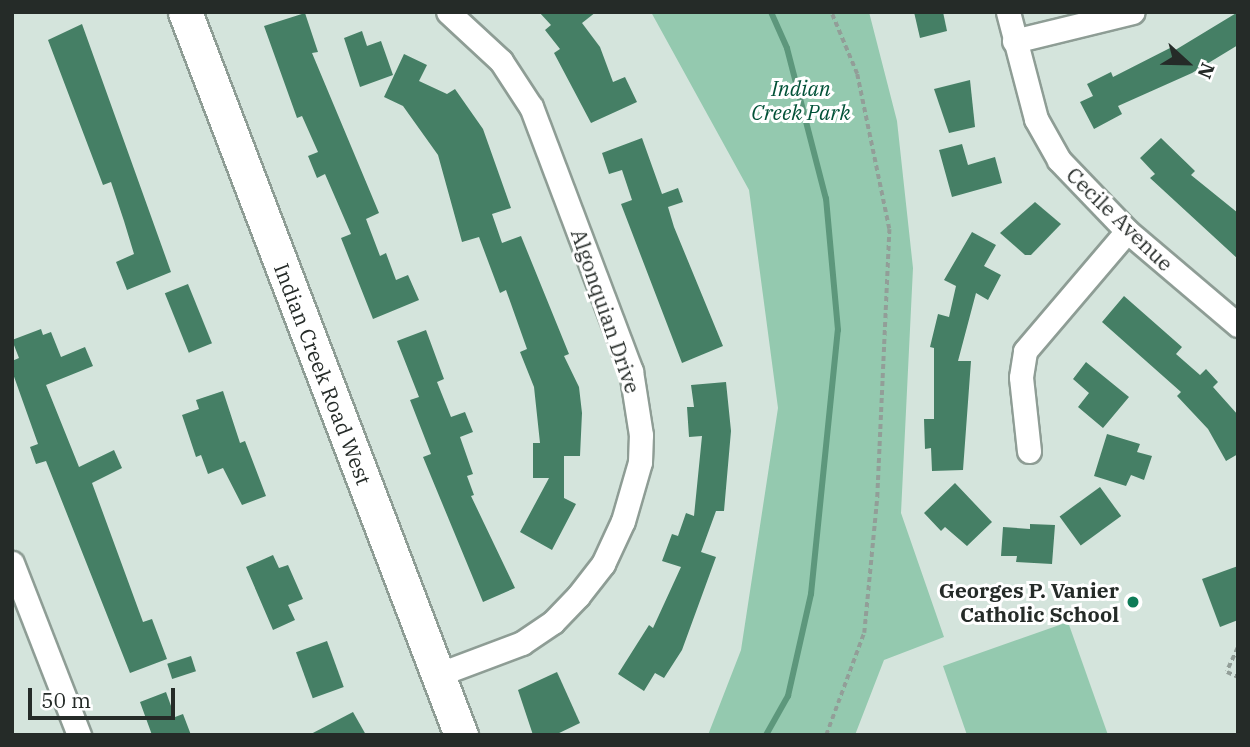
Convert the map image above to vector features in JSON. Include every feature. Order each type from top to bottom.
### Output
[{"type":"street","name":"Indian Creek Road West","points":[[185,12],[461,735]]},
{"type":"street","name":"Algonquian Drive","points":[[437,675],[530,638],[578,596],[603,564],[623,521],[640,462],[641,435],[631,372],[531,107],[501,61],[448,12]]},
{"type":"street","name":"Cecile Avenue","points":[[1008,12],[1014,41],[1046,140],[1081,186],[1127,231],[1238,326]]},
{"type":"street","points":[[1014,41],[1133,12]]},
{"type":"street","points":[[1028,451],[1021,377],[1026,351],[1127,231]]},
{"type":"street","points":[[12,563],[79,735]]},
{"type":"path","points":[[826,735],[864,634],[877,497],[889,229],[857,74],[831,12]]},
{"type":"path","points":[[1238,648],[1227,672],[1238,677]]},
{"type":"green space","name":"Indian Creek Park","points":[[651,12],[869,12],[897,121],[913,268],[901,513],[944,637],[884,660],[855,735],[708,735],[741,650],[778,408],[749,190]]},
{"type":"green space","points":[[1068,622],[1108,735],[967,735],[943,666]]},
{"type":"building","points":[[539,12],[596,12],[582,23],[600,47],[613,82],[625,77],[637,102],[591,123],[554,53],[560,49],[545,30],[551,25]]},
{"type":"building","points":[[914,12],[943,12],[947,31],[920,38]]},
{"type":"building","points":[[1238,12],[1238,45],[1192,73],[1118,106],[1122,114],[1094,129],[1080,102],[1093,96],[1087,84],[1111,72],[1113,77],[1170,48],[1172,52]]},
{"type":"building","points":[[305,13],[318,52],[312,53],[379,213],[366,219],[380,256],[386,253],[396,280],[408,275],[419,300],[373,319],[341,238],[351,234],[325,174],[317,178],[308,156],[318,152],[302,116],[297,118],[264,26]]},
{"type":"building","points":[[82,24],[171,272],[127,290],[116,262],[134,254],[124,221],[111,182],[103,185],[48,40]]},
{"type":"building","points":[[362,31],[367,46],[381,41],[393,75],[360,87],[344,38]]},
{"type":"building","points":[[404,54],[427,65],[419,81],[447,94],[455,89],[483,129],[511,208],[492,214],[502,243],[521,236],[569,354],[564,356],[579,387],[582,413],[580,456],[564,456],[564,498],[576,504],[552,550],[520,532],[549,478],[533,478],[533,443],[540,443],[534,387],[520,352],[527,349],[506,290],[500,293],[479,237],[462,242],[438,155],[403,106],[384,97]]},
{"type":"building","points":[[970,80],[975,127],[949,133],[934,89]]},
{"type":"building","points":[[642,138],[662,194],[678,188],[683,202],[668,207],[723,346],[682,363],[621,204],[632,200],[622,170],[609,174],[602,153]]},
{"type":"building","points":[[1161,138],[1195,171],[1191,175],[1238,213],[1238,259],[1150,178],[1155,174],[1140,158]]},
{"type":"building","points":[[962,144],[968,165],[995,157],[1002,183],[952,197],[939,150]]},
{"type":"building","points":[[1035,202],[1061,224],[1031,255],[1025,255],[1000,233]]},
{"type":"building","points":[[972,232],[996,245],[984,266],[1001,275],[988,300],[976,293],[958,361],[971,361],[963,470],[932,471],[931,448],[925,449],[924,419],[934,419],[934,348],[930,347],[938,314],[949,317],[956,286],[944,280]]},
{"type":"building","points":[[188,284],[212,343],[189,353],[165,293]]},
{"type":"building","points":[[1124,296],[1182,347],[1176,354],[1200,375],[1206,369],[1218,382],[1213,387],[1238,415],[1238,454],[1226,461],[1208,429],[1177,396],[1181,392],[1102,322]]},
{"type":"building","points":[[41,329],[43,335],[51,332],[61,357],[85,347],[93,366],[46,385],[79,467],[114,450],[122,468],[92,483],[143,622],[152,619],[167,659],[130,673],[46,461],[36,464],[30,447],[38,444],[12,371],[12,361],[19,358],[12,340]]},
{"type":"building","points":[[426,330],[444,379],[437,382],[451,417],[465,412],[473,432],[460,437],[473,474],[467,476],[474,495],[471,496],[515,588],[483,602],[423,457],[431,454],[410,400],[419,397],[397,341]]},
{"type":"building","points":[[1086,362],[1129,397],[1103,428],[1078,407],[1089,393],[1073,379]]},
{"type":"building","points":[[726,382],[731,431],[724,511],[716,511],[701,552],[716,557],[682,650],[664,678],[655,673],[644,691],[618,674],[649,625],[653,628],[681,567],[662,561],[672,534],[678,536],[686,513],[694,516],[702,436],[689,437],[687,407],[694,407],[691,385]]},
{"type":"building","points":[[223,391],[240,443],[245,441],[266,496],[242,505],[223,468],[208,474],[201,455],[196,457],[182,415],[199,409],[196,400]]},
{"type":"building","points":[[1107,434],[1140,444],[1137,452],[1152,456],[1144,480],[1131,475],[1126,486],[1094,476]]},
{"type":"building","points":[[955,483],[992,522],[967,546],[945,527],[941,531],[924,513]]},
{"type":"building","points":[[1100,487],[1121,516],[1081,546],[1060,516]]},
{"type":"building","points":[[1030,524],[1055,525],[1052,564],[1016,562],[1017,556],[1001,556],[1003,527],[1030,529]]},
{"type":"building","points":[[273,555],[279,568],[288,565],[303,599],[288,605],[295,620],[273,630],[246,567]]},
{"type":"building","points":[[1238,566],[1238,620],[1220,627],[1202,579]]},
{"type":"building","points":[[327,641],[344,687],[313,698],[296,652]]},
{"type":"building","points":[[191,656],[196,671],[172,679],[167,664]]},
{"type":"building","points":[[557,672],[580,723],[555,735],[533,735],[518,690]]},
{"type":"building","points":[[166,692],[175,717],[183,714],[191,735],[152,735],[140,702]]},
{"type":"building","points":[[353,712],[366,735],[309,735]]},
{"type":"waterway","points":[[766,735],[788,696],[811,594],[838,330],[826,199],[787,48],[771,12]]},
{"type":"place","name":"Georges P. Vanier Catholic School","points":[[1133,602]]}]
